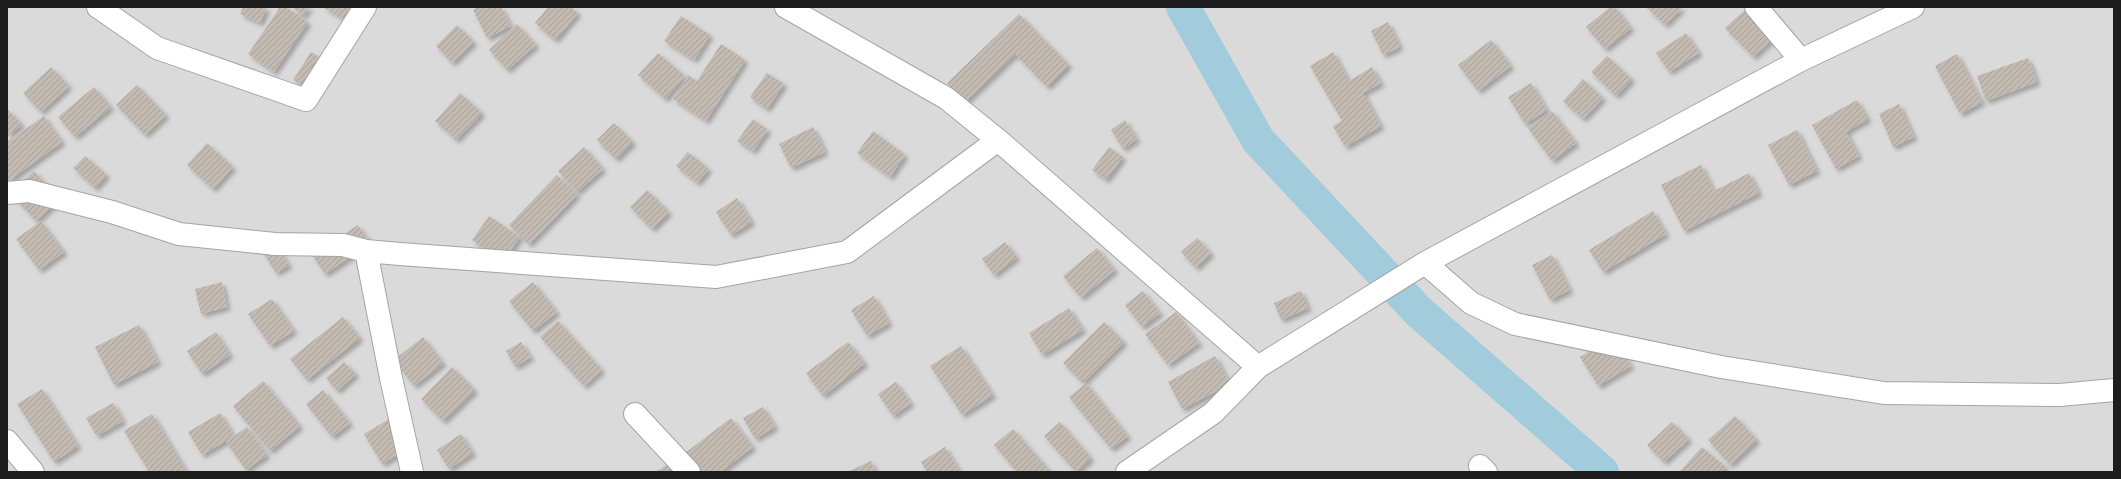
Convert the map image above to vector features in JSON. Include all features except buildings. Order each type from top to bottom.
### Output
[{"type":"street","points":[[98,7],[157,48],[306,100],[365,7]]},
{"type":"street","points":[[786,7],[946,98],[998,140],[1258,367]]},
{"type":"street","points":[[1756,7],[1801,60]]},
{"type":"street","points":[[1127,472],[1213,413],[1258,367],[1417,268],[1801,60],[1913,7]]},
{"type":"street","points":[[7,193],[29,191],[112,212],[179,234],[275,244],[343,245],[366,251],[716,277],[847,252],[998,140]]},
{"type":"street","points":[[366,251],[391,378],[412,472]]},
{"type":"street","points":[[1417,268],[1471,303],[1515,324],[1722,367],[1884,394],[2060,395],[2114,390]]},
{"type":"street","points":[[635,414],[689,472]]},
{"type":"street","points":[[7,441],[34,472]]},
{"type":"shaded area","points":[[7,7],[2114,7],[2114,472],[7,472]]},
{"type":"waterway","points":[[1183,7],[1258,140],[1418,311],[1602,472]]}]
